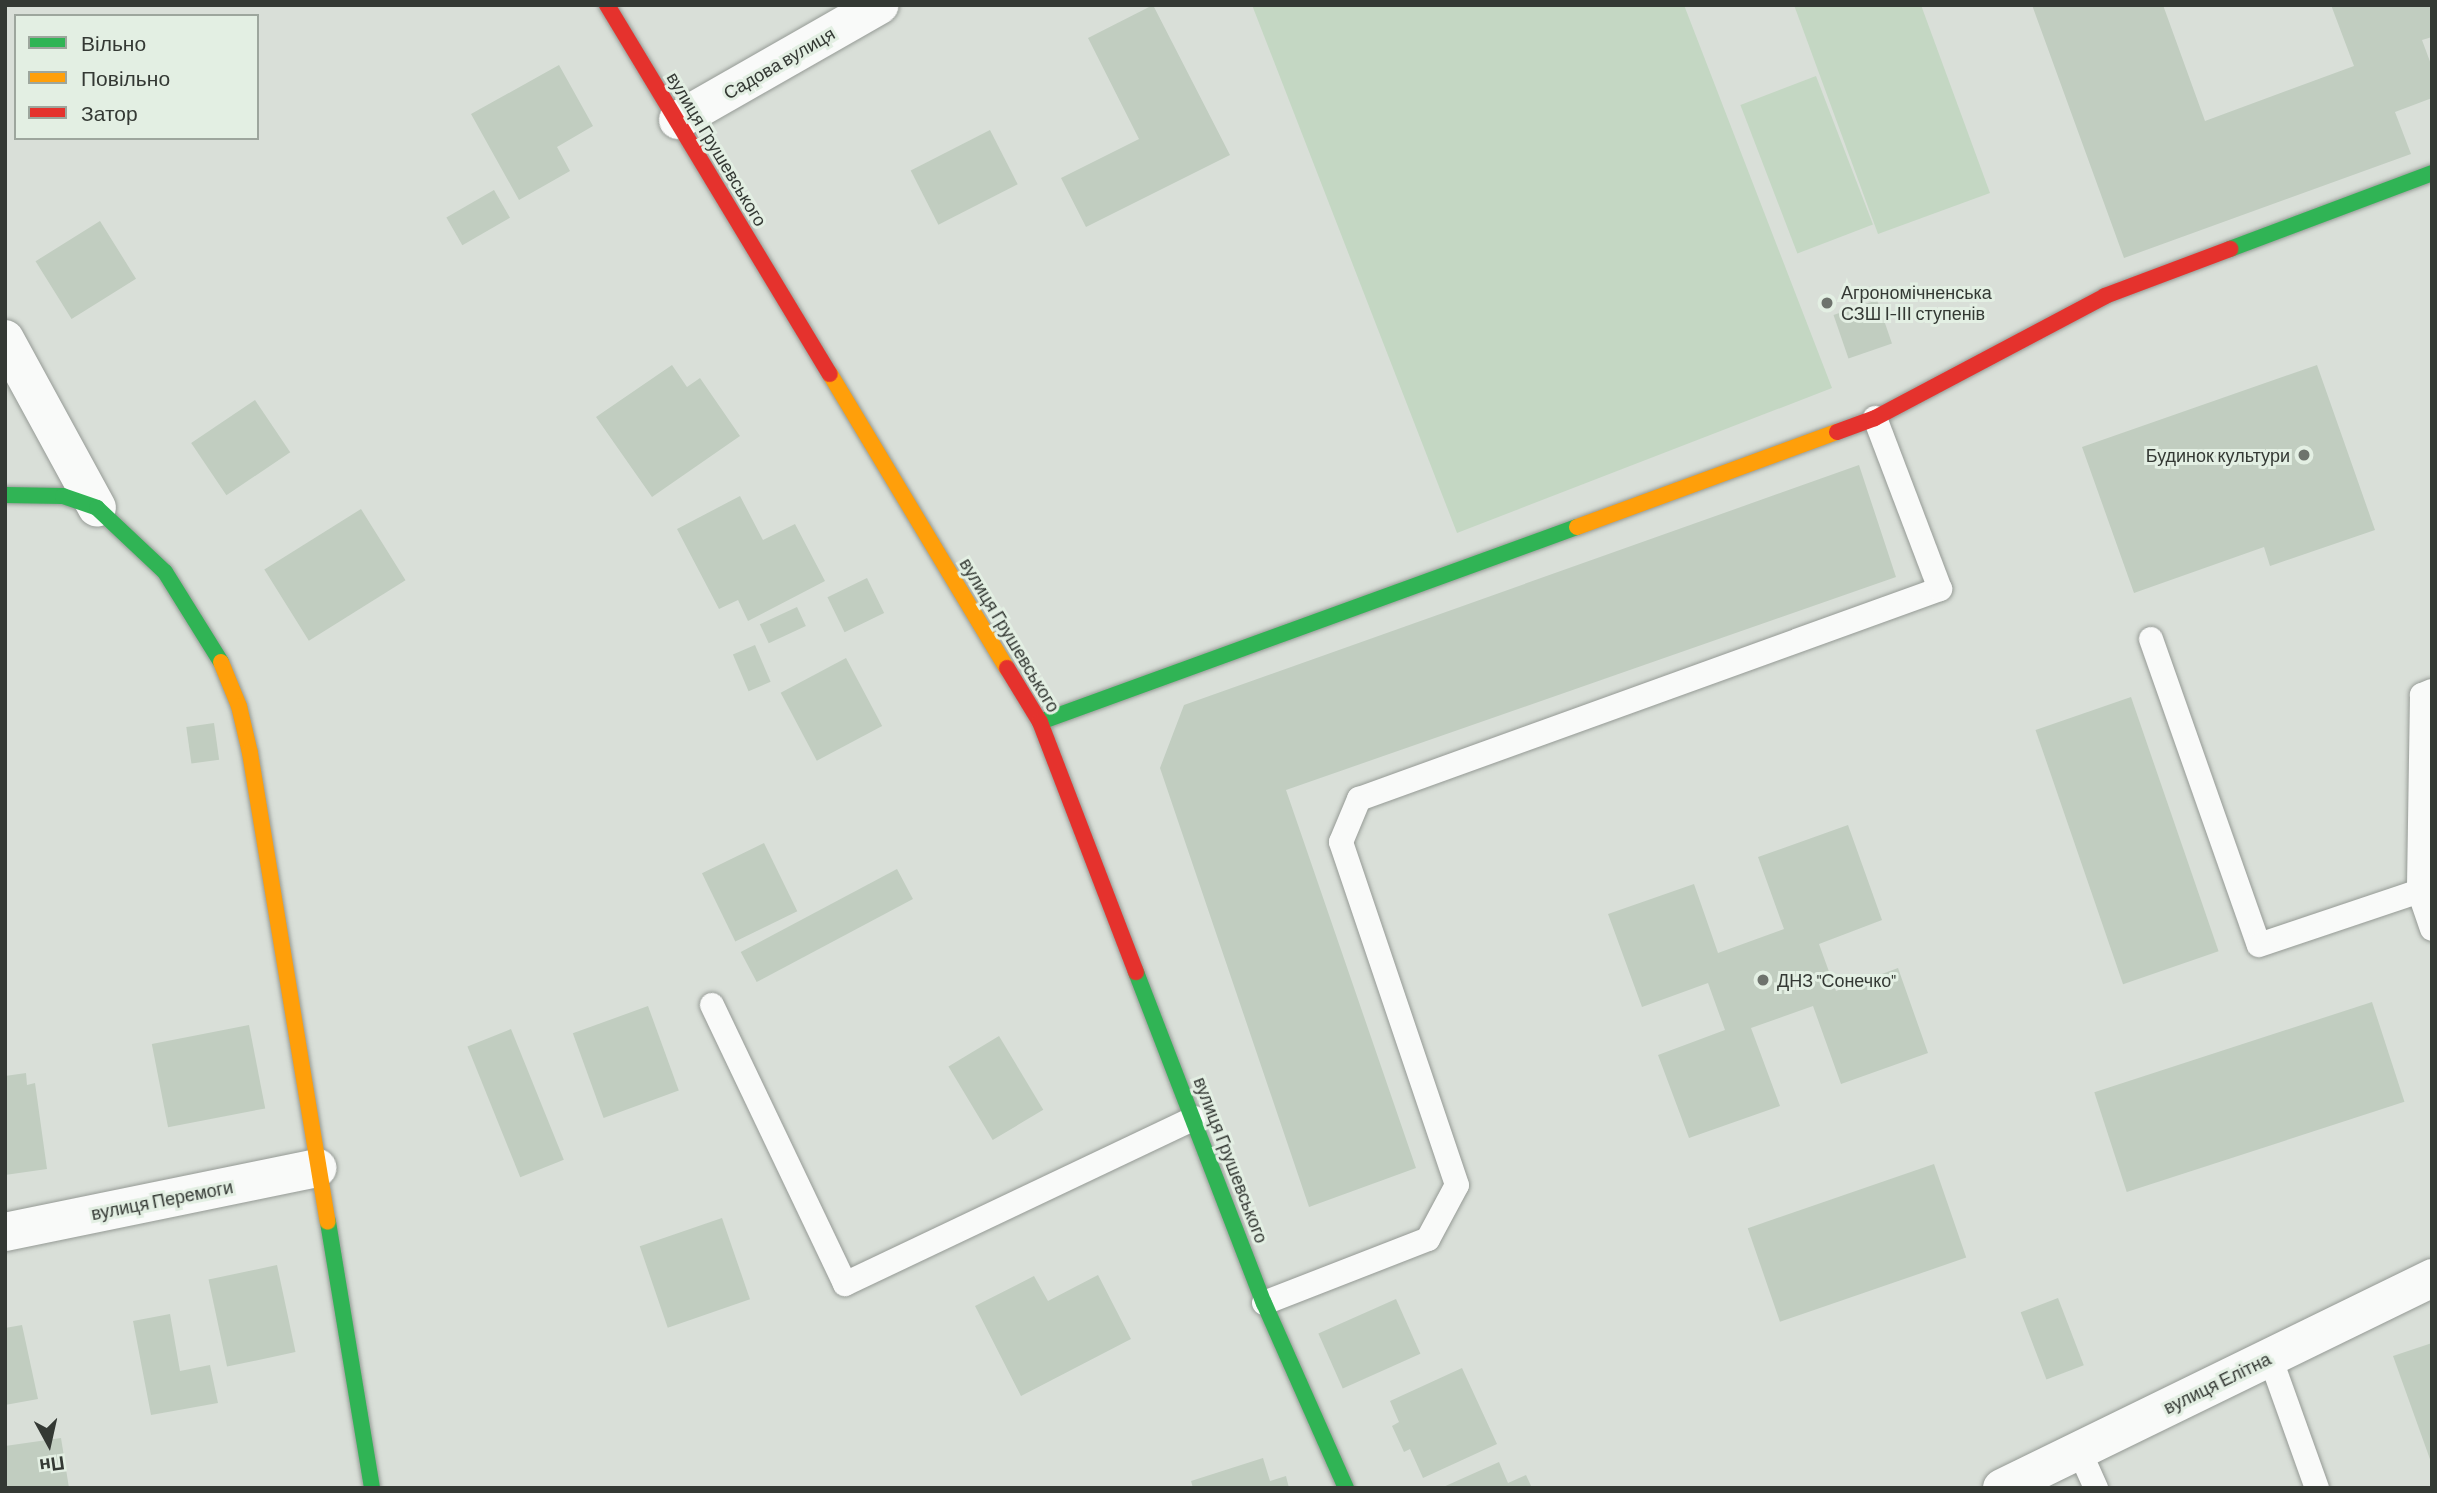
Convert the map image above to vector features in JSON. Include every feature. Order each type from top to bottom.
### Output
[{"type":"street","name":"вулиця Грушевського","points":[[607,5],[1040,722],[1195,1118],[1264,1303],[1346,1488]]},
{"type":"street","name":"Садова вулиця","points":[[678,120],[880,5]]},
{"type":"street","points":[[1040,722],[1875,418],[2105,296],[2432,173]]},
{"type":"street","points":[[5,339],[97,508],[165,572],[214,648],[239,706],[372,1488]]},
{"type":"street","points":[[5,495],[63,496],[97,508]]},
{"type":"street","name":"вулиця Перемоги","points":[[5,1232],[318,1168]]},
{"type":"street","name":"вулиця Елітна","points":[[2002,1488],[2432,1278]]},
{"type":"lane","points":[[1264,1303],[1428,1239],[1457,1185],[1340,842],[1359,799],[1940,589],[1875,418]]},
{"type":"lane","points":[[2151,639],[2259,945],[2419,891]]},
{"type":"lane","points":[[2432,691],[2422,695],[2419,891],[2432,929]]},
{"type":"lane","points":[[712,1005],[845,1284],[1195,1118]]},
{"type":"lane","points":[[2270,1357],[2317,1488]]},
{"type":"lane","points":[[2079,1450],[2096,1488]]},
{"type":"green space","points":[[1252,5],[1684,5],[1832,388],[1457,533]]},
{"type":"green space","points":[[1794,5],[1921,5],[1990,193],[1878,234]]},
{"type":"green space","points":[[1816,76],[1873,224],[1797,253],[1740,105]]},
{"type":"building","points":[[1153,5],[1230,155],[1086,227],[1061,178],[1139,139],[1088,38]]},
{"type":"building","points":[[2032,5],[2163,5],[2205,121],[2354,66],[2331,5],[2432,5],[2432,37],[2422,40],[2432,67],[2432,98],[2395,112],[2411,154],[2124,258]]},
{"type":"building","points":[[559,65],[593,126],[557,147],[570,171],[519,200],[471,114]]},
{"type":"building","points":[[990,130],[1018,184],[938,225],[911,170]]},
{"type":"building","points":[[494,190],[510,218],[462,245],[446,218]]},
{"type":"building","points":[[100,221],[136,279],[72,319],[36,261]]},
{"type":"building","points":[[1877,300],[1892,343],[1848,358],[1834,315]]},
{"type":"building","points":[[672,365],[687,387],[700,378],[740,436],[652,497],[596,417]]},
{"type":"building","points":[[2317,365],[2375,530],[2270,566],[2264,547],[2134,593],[2082,447]]},
{"type":"building","points":[[255,400],[290,452],[226,495],[191,443]]},
{"type":"building","points":[[1859,465],[1896,577],[1286,790],[1416,1168],[1309,1207],[1160,768],[1184,705]]},
{"type":"building","points":[[740,496],[763,540],[795,524],[825,581],[748,621],[738,600],[719,609],[677,529]]},
{"type":"building","points":[[361,509],[406,580],[309,641],[264,569]]},
{"type":"building","points":[[867,578],[884,613],[845,632],[827,597]]},
{"type":"building","points":[[797,607],[806,626],[769,643],[760,624]]},
{"type":"building","points":[[755,645],[771,682],[749,691],[733,654]]},
{"type":"building","points":[[846,658],[882,726],[817,761],[781,693]]},
{"type":"building","points":[[2131,697],[2219,951],[2123,984],[2036,730]]},
{"type":"building","points":[[214,723],[219,760],[191,764],[186,727]]},
{"type":"building","points":[[1848,825],[1882,920],[1819,944],[1836,991],[1898,968],[1928,1053],[1841,1084],[1813,1006],[1751,1028],[1780,1106],[1689,1138],[1658,1055],[1725,1030],[1708,983],[1642,1007],[1608,914],[1694,884],[1718,953],[1784,929],[1758,857]]},
{"type":"building","points":[[764,843],[797,911],[735,942],[702,873]]},
{"type":"building","points":[[897,869],[913,899],[757,982],[741,952]]},
{"type":"building","points":[[2372,1002],[2404,1102],[2127,1192],[2094,1092]]},
{"type":"building","points":[[648,1006],[679,1091],[604,1118],[573,1033]]},
{"type":"building","points":[[249,1025],[265,1108],[168,1127],[152,1044]]},
{"type":"building","points":[[511,1029],[564,1160],[520,1177],[467,1047]]},
{"type":"building","points":[[999,1036],[1043,1110],[993,1140],[948,1066]]},
{"type":"building","points":[[26,1073],[27,1085],[35,1083],[47,1169],[5,1175],[5,1076]]},
{"type":"building","points":[[1934,1164],[1966,1258],[1780,1322],[1748,1228]]},
{"type":"building","points":[[722,1218],[750,1299],[668,1328],[640,1246]]},
{"type":"building","points":[[277,1265],[296,1352],[227,1367],[209,1280]]},
{"type":"building","points":[[1098,1275],[1131,1339],[1021,1396],[975,1306],[1034,1276],[1048,1301]]},
{"type":"building","points":[[2058,1298],[2084,1365],[2046,1380],[2021,1312]]},
{"type":"building","points":[[1396,1299],[1420,1354],[1343,1388],[1318,1334]]},
{"type":"building","points":[[170,1314],[180,1371],[210,1365],[218,1403],[151,1415],[133,1321]]},
{"type":"building","points":[[22,1325],[38,1399],[5,1405],[5,1328]]},
{"type":"building","points":[[2432,1343],[2432,1462],[2431,1462],[2393,1356]]},
{"type":"building","points":[[1462,1368],[1497,1444],[1423,1478],[1410,1449],[1404,1452],[1392,1426],[1399,1422],[1390,1401]]},
{"type":"building","points":[[61,1438],[69,1488],[5,1488],[5,1446]]},
{"type":"building","points":[[1263,1458],[1270,1481],[1286,1476],[1289,1488],[1193,1488],[1191,1481]]},
{"type":"building","points":[[1499,1462],[1508,1483],[1526,1475],[1532,1488],[1441,1488]]},
{"type":"traffic: fast","points":[[2230,249],[2432,173]]},
{"type":"traffic: fast","points":[[5,495],[63,496],[97,508],[165,572],[221,662]]},
{"type":"traffic: fast","points":[[1040,722],[1577,527]]},
{"type":"traffic: fast","points":[[1136,972],[1264,1303],[1346,1488]]},
{"type":"traffic: fast","points":[[328,1222],[372,1488]]},
{"type":"traffic: slow","points":[[830,374],[1007,668]]},
{"type":"traffic: slow","points":[[1577,527],[1837,432]]},
{"type":"traffic: slow","points":[[221,662],[239,706],[250,753],[328,1222]]},
{"type":"traffic: jam","points":[[607,5],[830,374]]},
{"type":"traffic: jam","points":[[1837,432],[1875,418],[2105,296],[2230,249]]},
{"type":"traffic: jam","points":[[1007,668],[1040,722],[1136,972]]},
{"type":"place","name":"Агрономічненська СЗШ І-ІІІ ступенів","points":[[1827,303]]},
{"type":"place","name":"Будинок культури","points":[[2304,455]]},
{"type":"place","name":"ДНЗ \"Сонечко\"","points":[[1763,980]]}]
